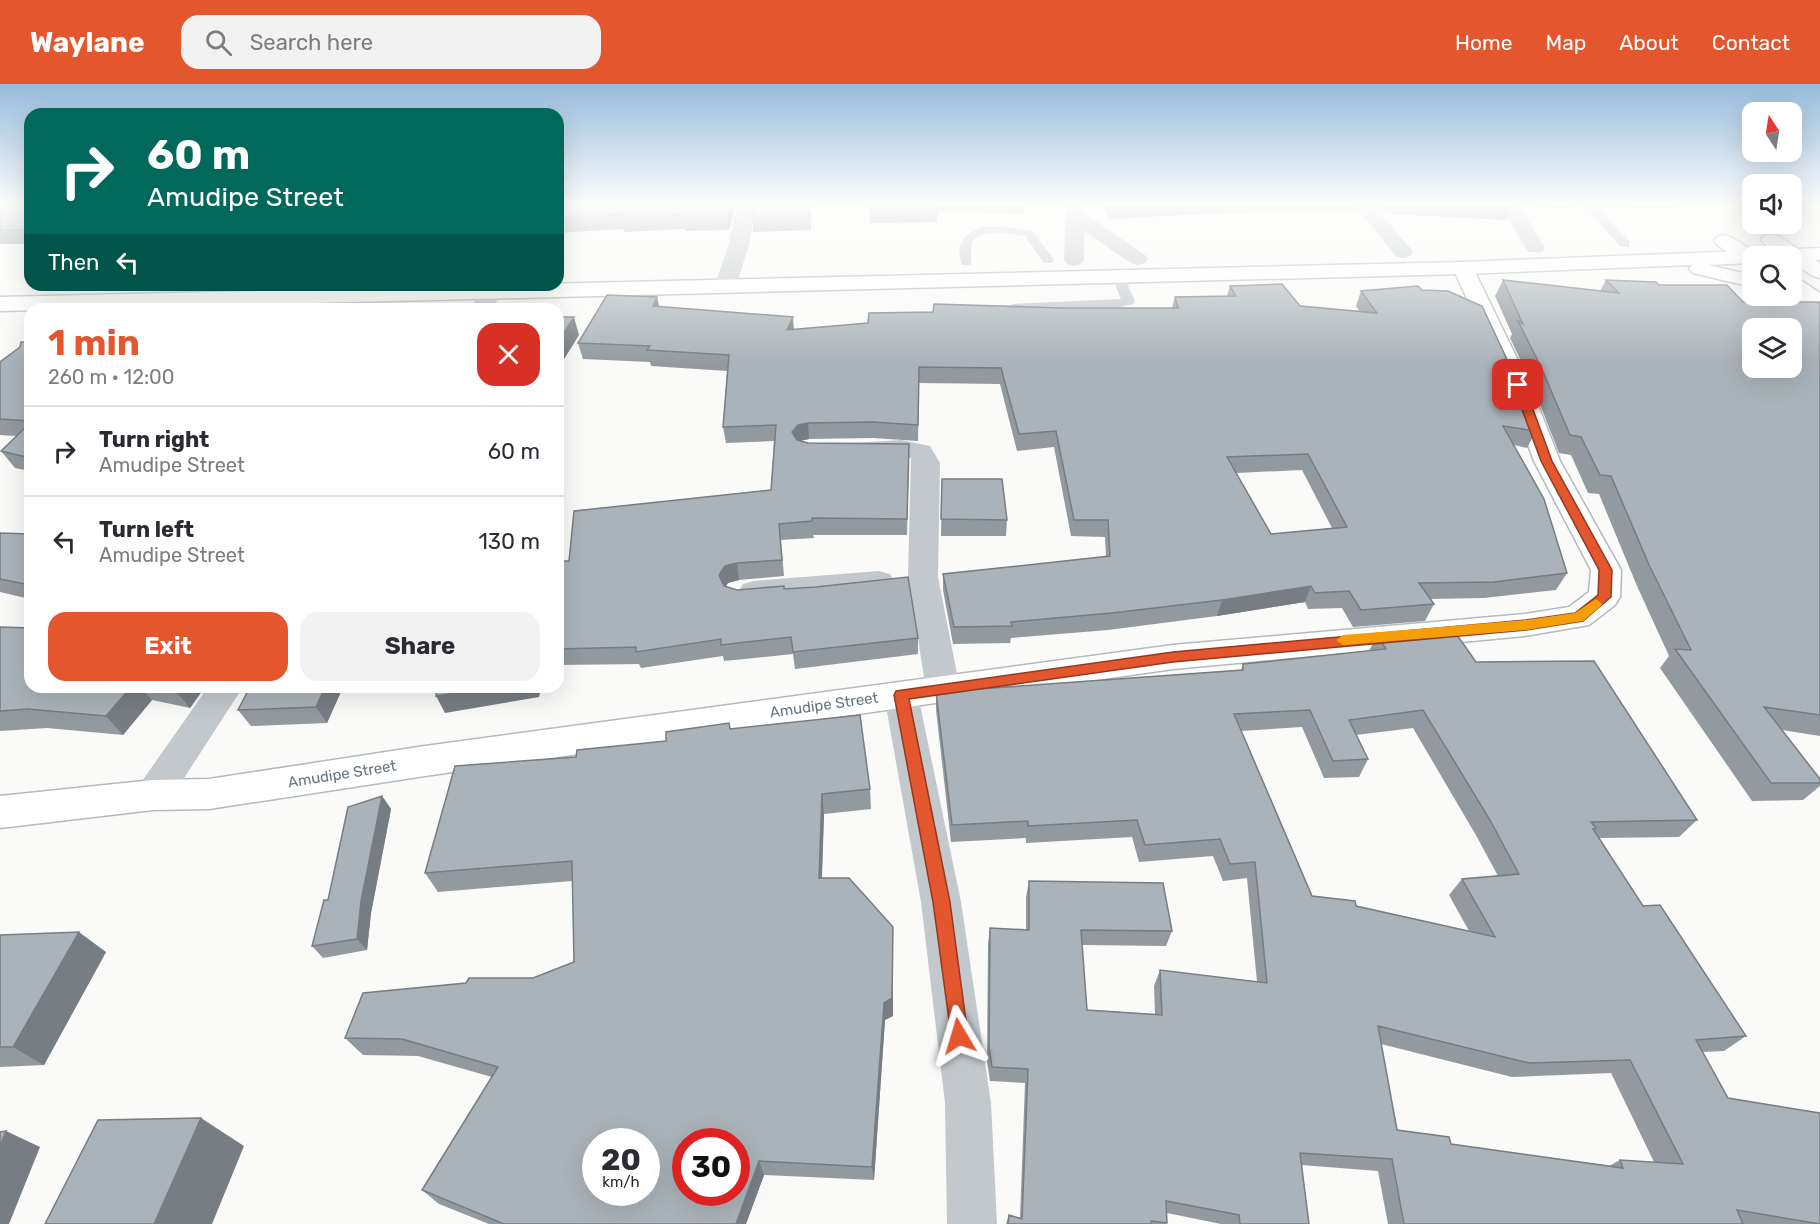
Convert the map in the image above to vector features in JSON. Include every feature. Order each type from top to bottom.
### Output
[{"type":"main road","points":[[286,303],[485,301],[728,278],[966,262],[1168,258]]},
{"type":"main road","points":[[564,273],[728,278],[1119,277],[1463,268],[1713,258]]},
{"type":"main road","points":[[1660,260],[1742,279]]},
{"type":"main road","points":[[1802,260],[1820,272]]},
{"type":"main road","name":"Amudipe Street","points":[[0,812],[153,795],[209,794],[425,761],[1173,657],[1526,625],[1578,617],[1604,597],[1606,570],[1547,461],[1518,385],[1463,268]]},
{"type":"main road","points":[[0,289],[24,288]]},
{"type":"main road","points":[[1802,291],[1820,303]]},
{"type":"main road","points":[[1802,297],[1820,303]]},
{"type":"main road","points":[[0,304],[24,304]]},
{"type":"street","points":[[728,278],[734,258]]},
{"type":"street","points":[[832,449],[913,449],[921,451],[924,455],[926,463],[923,578],[943,689]]},
{"type":"street","points":[[740,593],[923,578]]},
{"type":"street","points":[[153,795],[222,693]]},
{"type":"street","points":[[902,695],[943,914],[968,1103],[972,1224]]},
{"type":"lane","points":[[1002,309],[1116,304],[1128,301],[1119,277]]},
{"type":"building","points":[[1503,280],[1619,293],[1606,280],[1656,282],[1659,285],[1727,285],[1742,301],[1742,306],[1802,306],[1802,302],[1820,302],[1820,715],[1764,707],[1820,779],[1820,783],[1771,783],[1675,649],[1691,650],[1650,567],[1611,476],[1600,475],[1581,437],[1570,435],[1541,367],[1518,321],[1523,324]]},
{"type":"building","points":[[1282,284],[1300,306],[1377,313],[1361,291],[1418,286],[1422,290],[1448,291],[1482,306],[1512,370],[1536,431],[1503,426],[1544,499],[1567,573],[1494,582],[1419,583],[1434,604],[1361,610],[1349,591],[1315,593],[1311,586],[1222,600],[1011,622],[1012,626],[954,627],[943,574],[1110,556],[1108,520],[1074,520],[1056,431],[1019,434],[1001,368],[919,367],[918,425],[872,422],[808,423],[798,425],[792,432],[797,440],[808,443],[909,444],[907,519],[812,518],[812,521],[779,524],[782,560],[737,563],[725,566],[719,575],[724,586],[737,590],[784,586],[784,589],[816,587],[908,577],[918,638],[793,652],[791,637],[721,645],[721,639],[636,652],[636,647],[564,649],[564,561],[569,561],[574,511],[771,490],[776,425],[723,427],[729,355],[647,350],[650,346],[578,343],[607,295],[657,297],[653,306],[793,317],[787,330],[868,323],[869,313],[933,312],[934,304],[1062,308],[1178,308],[1175,297],[1236,296],[1230,286]],"holes":[[[1308,454],[1347,527],[1271,534],[1227,457]]]},
{"type":"building","points":[[564,317],[574,317],[564,333]]},
{"type":"building","points":[[21,342],[24,342],[24,421],[0,419],[0,362],[20,347]]},
{"type":"building","points":[[24,429],[24,457],[1,451]]},
{"type":"building","points":[[942,479],[1002,479],[1007,520],[941,519]]},
{"type":"building","points":[[0,533],[24,534],[24,584],[0,579]]},
{"type":"building","points":[[0,627],[24,628],[24,693],[126,693],[106,716],[28,709],[0,711]]},
{"type":"building","points":[[1452,628],[1476,662],[1594,661],[1697,820],[1591,822],[1596,828],[1593,829],[1643,906],[1660,905],[1746,1036],[1696,1040],[1728,1098],[1820,1113],[1820,1224],[1737,1210],[1743,1224],[1404,1224],[1392,1159],[1300,1153],[1309,1224],[1240,1224],[1239,1215],[1166,1201],[1167,1223],[1151,1221],[1151,1224],[1008,1224],[1009,1215],[1022,1219],[1028,1069],[992,1067],[989,1047],[990,928],[1029,930],[1029,881],[1163,883],[1172,931],[1081,930],[1087,1010],[1162,1015],[1160,970],[1267,983],[1255,862],[1230,864],[1220,839],[1145,845],[1137,820],[1028,826],[1028,821],[952,825],[936,692],[1243,670],[1243,664],[1386,649],[1377,635]],"holes":[[[1310,710],[1333,761],[1368,759],[1349,720],[1423,710],[1490,820],[1519,874],[1462,879],[1495,937],[1356,906],[1355,901],[1312,896],[1234,714]],[[1378,1026],[1529,1063],[1630,1060],[1683,1164],[1620,1160],[1623,1168],[1451,1144],[1449,1137],[1397,1130]]]},
{"type":"building","points":[[247,693],[322,693],[316,707],[238,710]]},
{"type":"building","points":[[436,693],[455,693],[436,696]]},
{"type":"building","points":[[860,715],[870,789],[822,794],[819,878],[849,878],[893,927],[892,998],[884,1003],[872,1167],[759,1161],[750,1186],[750,1128],[672,1128],[672,1206],[743,1206],[736,1224],[504,1224],[422,1190],[498,1067],[402,1039],[345,1038],[363,993],[466,983],[469,978],[533,978],[574,962],[572,861],[425,873],[455,766],[576,757],[577,750],[666,741],[666,732],[729,723],[730,729]]},
{"type":"building","points":[[382,796],[361,901],[357,939],[312,946],[324,900],[328,900],[348,807]]},
{"type":"building","points":[[79,932],[13,1047],[0,1047],[0,935]]},
{"type":"building","points":[[201,1118],[154,1224],[45,1224],[98,1120]]},
{"type":"building","points":[[6,1131],[0,1146],[0,1132]]},
{"type":"slow traffic","points":[[1343,640],[1526,625],[1578,617],[1596,604]]},
{"type":"route","points":[[959,1036],[941,902],[902,695],[1173,657],[1526,625],[1578,617],[1604,597],[1606,570],[1547,461],[1518,385]]}]
